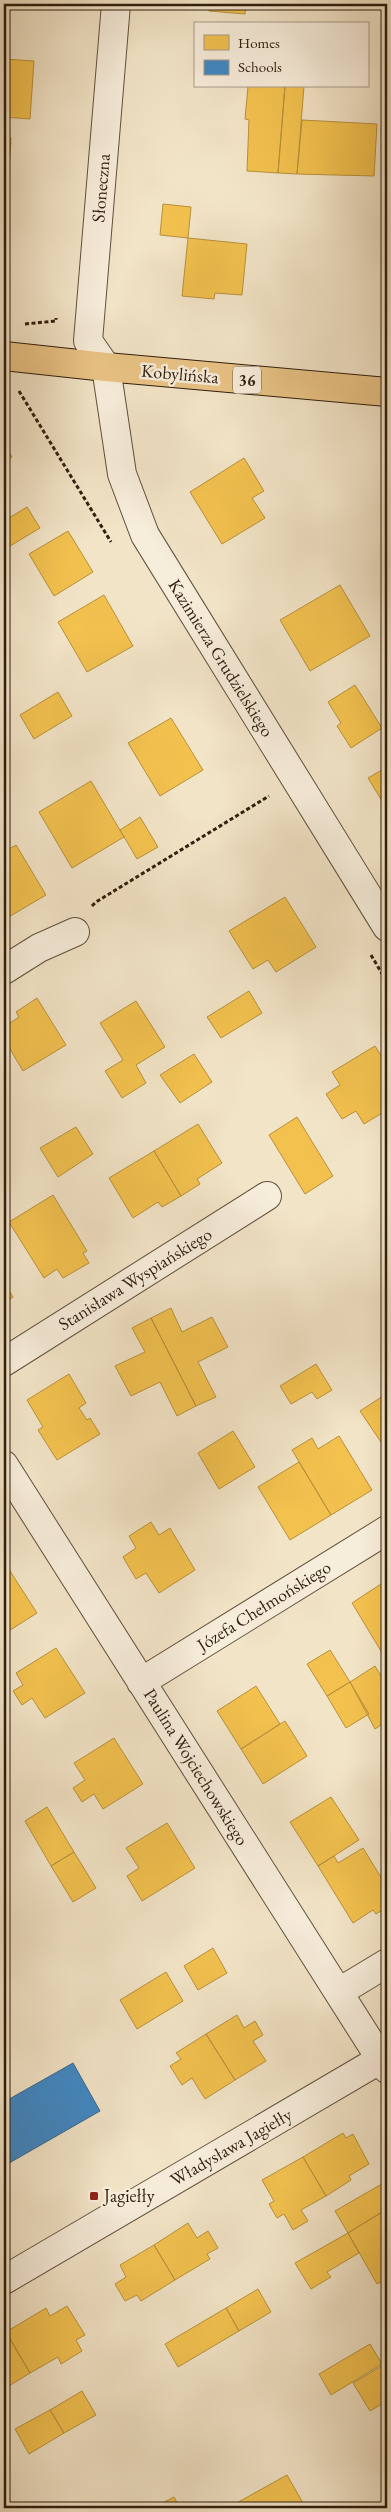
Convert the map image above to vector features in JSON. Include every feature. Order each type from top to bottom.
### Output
[{"type":"main road","name":"Kobylińska","points":[[4,356],[387,392]]},
{"type":"street","name":"Słoneczna","points":[[106,367],[88,342],[116,4]]},
{"type":"street","name":"Kazimierza Grudzielskiego","points":[[106,367],[122,474],[145,535],[387,927]]},
{"type":"street","points":[[4,970],[39,948],[76,932]]},
{"type":"street","name":"Stanisława Wyspiańskiego","points":[[4,1362],[267,1196]]},
{"type":"street","name":"Paulina Wojciechowskiego","points":[[4,1465],[384,2064]]},
{"type":"street","name":"Józefa Chełmońskiego","points":[[141,1682],[387,1530]]},
{"type":"street","points":[[339,1992],[387,1963]]},
{"type":"street","name":"Władysława Jagiełły","points":[[4,2280],[384,2064]]},
{"type":"path","points":[[76,932],[96,902],[272,794]]},
{"type":"building: Homes","points":[[209,4],[246,4],[245,14],[209,11]]},
{"type":"building: Homes","points":[[4,59],[34,61],[30,119],[4,117]]},
{"type":"building: Homes","points":[[248,88],[285,88],[278,173],[247,171],[249,120],[245,119]]},
{"type":"building: Homes","points":[[285,88],[304,88],[297,174],[278,173]]},
{"type":"building: Homes","points":[[302,120],[377,124],[374,176],[297,174]]},
{"type":"building: Homes","points":[[4,138],[11,138],[9,174],[4,174]]},
{"type":"building: Homes","points":[[163,204],[191,207],[188,238],[160,235]]},
{"type":"building: Homes","points":[[188,238],[247,244],[242,295],[215,293],[214,299],[182,296]]},
{"type":"building: Homes","points":[[4,444],[12,457],[4,462]]},
{"type":"building: Homes","points":[[244,458],[264,491],[252,498],[265,518],[222,544],[190,492]]},
{"type":"building: Homes","points":[[27,507],[40,528],[10,546],[4,536],[4,521]]},
{"type":"building: Homes","points":[[68,531],[93,572],[54,596],[29,554]]},
{"type":"building: Homes","points":[[340,585],[370,636],[310,671],[280,620]]},
{"type":"building: Homes","points":[[104,595],[133,646],[87,672],[58,622]]},
{"type":"building: Homes","points":[[355,685],[382,728],[351,748],[337,726],[341,723],[328,702]]},
{"type":"building: Homes","points":[[58,692],[72,716],[34,739],[20,715]]},
{"type":"building: Homes","points":[[171,718],[203,770],[160,796],[128,743]]},
{"type":"building: Homes","points":[[387,767],[387,809],[368,778]]},
{"type":"building: Homes","points":[[91,781],[124,837],[72,868],[39,812]]},
{"type":"building: Homes","points":[[140,817],[158,847],[137,859],[120,830]]},
{"type":"building: Homes","points":[[16,845],[46,895],[7,918],[4,913],[4,852]]},
{"type":"building: Homes","points":[[285,897],[316,947],[276,972],[268,960],[253,969],[229,931]]},
{"type":"building: Homes","points":[[249,991],[262,1013],[221,1038],[207,1017]]},
{"type":"building: Homes","points":[[37,998],[66,1045],[23,1071],[4,1039],[4,1027],[19,1017],[16,1012]]},
{"type":"building: Homes","points":[[136,1001],[165,1047],[136,1065],[146,1083],[122,1098],[105,1071],[123,1060],[100,1023]]},
{"type":"building: Homes","points":[[375,1046],[387,1065],[387,1110],[364,1124],[356,1111],[342,1119],[326,1094],[340,1085],[332,1072]]},
{"type":"building: Homes","points":[[194,1054],[212,1082],[180,1103],[160,1075]]},
{"type":"building: Homes","points":[[297,1117],[333,1176],[305,1194],[269,1135]]},
{"type":"building: Homes","points":[[198,1124],[222,1163],[197,1179],[200,1184],[181,1196],[154,1151]]},
{"type":"building: Homes","points":[[76,1127],[93,1154],[58,1177],[40,1148]]},
{"type":"building: Homes","points":[[154,1151],[181,1196],[162,1207],[158,1202],[133,1218],[109,1178]]},
{"type":"building: Homes","points":[[53,1195],[87,1251],[83,1253],[89,1263],[63,1278],[57,1269],[44,1278],[9,1222]]},
{"type":"building: Homes","points":[[4,1282],[13,1297],[4,1303]]},
{"type":"building: Homes","points":[[171,1308],[182,1332],[212,1317],[228,1347],[198,1362],[216,1397],[196,1406],[151,1318]]},
{"type":"building: Homes","points":[[151,1318],[196,1406],[177,1416],[160,1382],[131,1396],[115,1366],[145,1352],[132,1328]]},
{"type":"building: Homes","points":[[316,1364],[332,1390],[317,1399],[312,1392],[291,1404],[280,1386]]},
{"type":"building: Homes","points":[[69,1374],[86,1403],[79,1408],[87,1420],[90,1418],[100,1434],[57,1460],[38,1430],[43,1427],[27,1400]]},
{"type":"building: Homes","points":[[383,1396],[387,1400],[387,1451],[360,1411]]},
{"type":"building: Homes","points":[[233,1431],[255,1467],[219,1489],[198,1453]]},
{"type":"building: Homes","points":[[339,1436],[372,1490],[331,1515],[292,1450],[312,1438],[318,1449]]},
{"type":"building: Homes","points":[[299,1462],[331,1515],[290,1540],[258,1487]]},
{"type":"building: Homes","points":[[151,1522],[159,1535],[170,1528],[195,1570],[159,1593],[146,1573],[136,1579],[123,1557],[136,1548],[129,1536]]},
{"type":"building: Homes","points":[[8,1568],[37,1613],[4,1634],[4,1571]]},
{"type":"building: Homes","points":[[387,1580],[387,1661],[352,1603]]},
{"type":"building: Homes","points":[[56,1648],[85,1693],[45,1718],[32,1698],[22,1705],[13,1691],[23,1685],[16,1673]]},
{"type":"building: Homes","points":[[330,1650],[350,1682],[327,1696],[307,1664]]},
{"type":"building: Homes","points":[[375,1666],[387,1686],[387,1721],[375,1729],[350,1682]]},
{"type":"building: Homes","points":[[350,1682],[369,1714],[346,1728],[327,1696]]},
{"type":"building: Homes","points":[[256,1686],[280,1724],[241,1749],[217,1711]]},
{"type":"building: Homes","points":[[285,1721],[307,1756],[263,1784],[241,1749]]},
{"type":"building: Homes","points":[[114,1738],[143,1784],[103,1809],[94,1794],[82,1802],[73,1788],[85,1780],[74,1763]]},
{"type":"building: Homes","points":[[331,1797],[359,1840],[318,1866],[290,1822]]},
{"type":"building: Homes","points":[[47,1807],[74,1852],[51,1866],[25,1821]]},
{"type":"building: Homes","points":[[167,1823],[195,1868],[142,1901],[127,1876],[139,1868],[126,1848]]},
{"type":"building: Homes","points":[[363,1848],[387,1887],[387,1907],[376,1914],[373,1910],[353,1923],[318,1866],[334,1856],[338,1863]]},
{"type":"building: Homes","points":[[74,1852],[96,1888],[73,1902],[51,1866]]},
{"type":"building: Homes","points":[[213,1948],[227,1973],[198,1990],[184,1966]]},
{"type":"building: Homes","points":[[166,1972],[183,2001],[137,2029],[120,2000]]},
{"type":"building: Homes","points":[[237,2015],[244,2028],[255,2021],[263,2035],[253,2041],[266,2061],[235,2080],[206,2034]]},
{"type":"building: Homes","points":[[206,2034],[235,2080],[205,2099],[192,2078],[182,2085],[170,2066],[181,2059],[176,2053]]},
{"type":"building: Homes","points":[[343,2133],[346,2138],[353,2134],[369,2164],[349,2176],[351,2180],[326,2196],[303,2157]]},
{"type":"building: Homes","points":[[303,2157],[326,2196],[301,2210],[308,2221],[293,2230],[284,2214],[277,2218],[269,2204],[274,2201],[262,2180]]},
{"type":"building: Homes","points":[[387,2181],[387,2209],[348,2233],[335,2211]]},
{"type":"building: Homes","points":[[387,2209],[387,2240],[381,2243],[387,2253],[387,2278],[377,2284],[348,2233]]},
{"type":"building: Homes","points":[[188,2223],[197,2238],[208,2231],[218,2248],[207,2254],[210,2259],[175,2280],[154,2245]]},
{"type":"building: Homes","points":[[348,2233],[359,2253],[327,2272],[331,2277],[311,2289],[295,2263]]},
{"type":"building: Homes","points":[[154,2245],[175,2280],[141,2301],[137,2295],[125,2301],[115,2284],[126,2277],[120,2265]]},
{"type":"building: Homes","points":[[258,2289],[271,2312],[239,2331],[226,2308]]},
{"type":"building: Homes","points":[[67,2306],[85,2335],[76,2340],[82,2351],[61,2364],[58,2357],[30,2373],[6,2332],[46,2308],[50,2316]]},
{"type":"building: Homes","points":[[226,2308],[239,2331],[178,2367],[165,2344]]},
{"type":"building: Homes","points":[[6,2332],[30,2373],[4,2389],[4,2334]]},
{"type":"building: Homes","points":[[370,2344],[382,2364],[331,2395],[319,2374]]},
{"type":"building: Homes","points":[[387,2363],[387,2401],[370,2411],[353,2383]]},
{"type":"building: Homes","points":[[82,2391],[96,2415],[64,2433],[50,2410]]},
{"type":"building: Homes","points":[[50,2410],[64,2433],[29,2454],[15,2429]]},
{"type":"building: Homes","points":[[287,2475],[303,2503],[293,2508],[234,2508],[233,2505]]},
{"type":"building: Homes","points":[[174,2497],[180,2508],[153,2508]]},
{"type":"building: Schools","points":[[73,2063],[100,2111],[4,2166],[4,2102]]},
{"type":"place","name":"Jagiełły","points":[[94,2196]]}]
